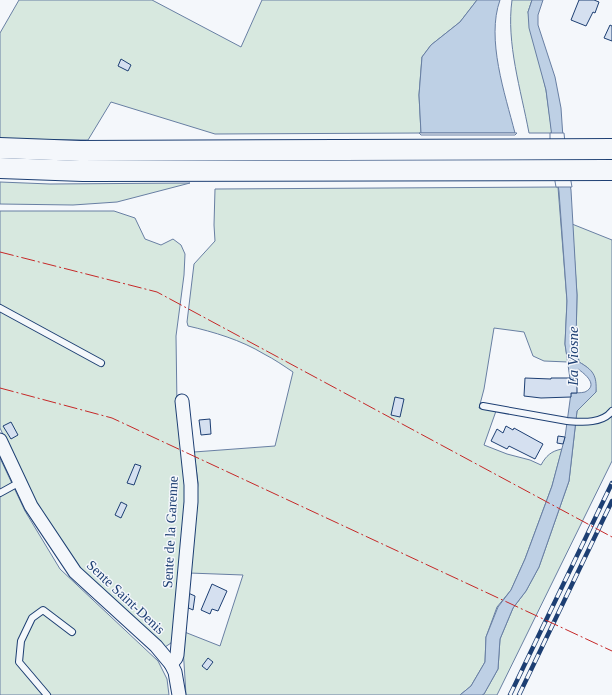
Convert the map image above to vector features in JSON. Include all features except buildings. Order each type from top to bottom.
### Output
[{"type":"main road","points":[[0,148],[80,151],[612,149]]},
{"type":"main road","points":[[0,168],[83,172],[612,170]]},
{"type":"street","name":"Sente de la Garenne","points":[[171,664],[177,655],[191,485],[182,401]]},
{"type":"street","name":"Sente Saint-Denis","points":[[0,440],[31,506],[75,572],[156,646],[171,664],[175,672],[179,695]]},
{"type":"lane","points":[[0,308],[101,362]]},
{"type":"lane","points":[[483,406],[579,422],[600,420],[608,416],[612,411]]},
{"type":"lane","points":[[0,493],[20,482]]},
{"type":"lane","points":[[47,695],[19,662],[21,641],[32,618],[43,610],[72,632]]},
{"type":"shaded area","points":[[19,0],[152,0],[241,47],[262,0],[477,0],[460,22],[431,45],[422,57],[419,95],[421,133],[215,134],[111,102],[88,140],[0,139],[0,33]]},
{"type":"shaded area","points":[[512,0],[532,0],[528,12],[546,90],[552,133],[529,133],[515,66],[511,33]]},
{"type":"shaded area","points":[[0,182],[50,184],[190,183],[117,202],[73,205],[0,204]]},
{"type":"shaded area","points":[[558,187],[567,301],[565,344],[568,362],[544,361],[533,356],[524,332],[494,328],[484,389],[479,408],[496,411],[484,445],[541,465],[549,454],[562,449],[552,486],[525,559],[511,590],[497,607],[486,637],[485,662],[471,686],[460,695],[186,695],[182,631],[220,646],[243,575],[189,573],[198,483],[194,452],[275,446],[293,372],[255,349],[237,341],[188,326],[187,322],[194,264],[215,241],[215,189]]},
{"type":"shaded area","points":[[0,211],[114,211],[135,218],[145,239],[161,245],[173,239],[181,245],[185,254],[184,275],[176,336],[177,406],[187,489],[174,637],[171,643],[165,647],[160,645],[78,570],[34,501],[0,428]]},
{"type":"shaded area","points":[[572,224],[612,240],[612,461],[497,695],[482,695],[498,669],[500,639],[513,608],[526,591],[539,567],[569,481],[577,411],[596,392],[595,381],[592,374],[588,368],[579,362],[576,341],[577,295]]},
{"type":"shaded area","points":[[0,458],[25,511],[60,569],[158,661],[167,679],[169,695],[0,695]]},
{"type":"water","points":[[477,0],[500,0],[496,15],[496,49],[502,84],[515,133],[421,133],[419,95],[422,57],[431,45],[460,22]]},
{"type":"water","name":"La Viosne","points":[[532,0],[543,0],[538,15],[538,25],[555,77],[561,108],[564,153],[571,190],[577,295],[576,341],[579,362],[588,368],[595,377],[596,392],[577,411],[569,481],[539,567],[526,591],[513,608],[500,639],[498,669],[484,694],[460,695],[471,686],[485,662],[486,637],[498,607],[511,590],[525,559],[552,486],[565,437],[571,393],[585,392],[591,386],[589,380],[578,369],[573,380],[570,379],[565,344],[567,301],[559,192],[546,90],[529,28],[528,12]]},
{"type":"pier","points":[[419,133],[517,133],[515,135],[421,135]]},
{"type":"pier","points":[[550,133],[564,133],[572,187],[556,187],[550,153]]},
{"type":"railway","points":[[510,695],[612,483]]},
{"type":"railway","points":[[519,695],[612,501]]},
{"type":"power","points":[[0,252],[157,292],[612,537]]},
{"type":"power","points":[[0,388],[112,418],[612,651]]}]
